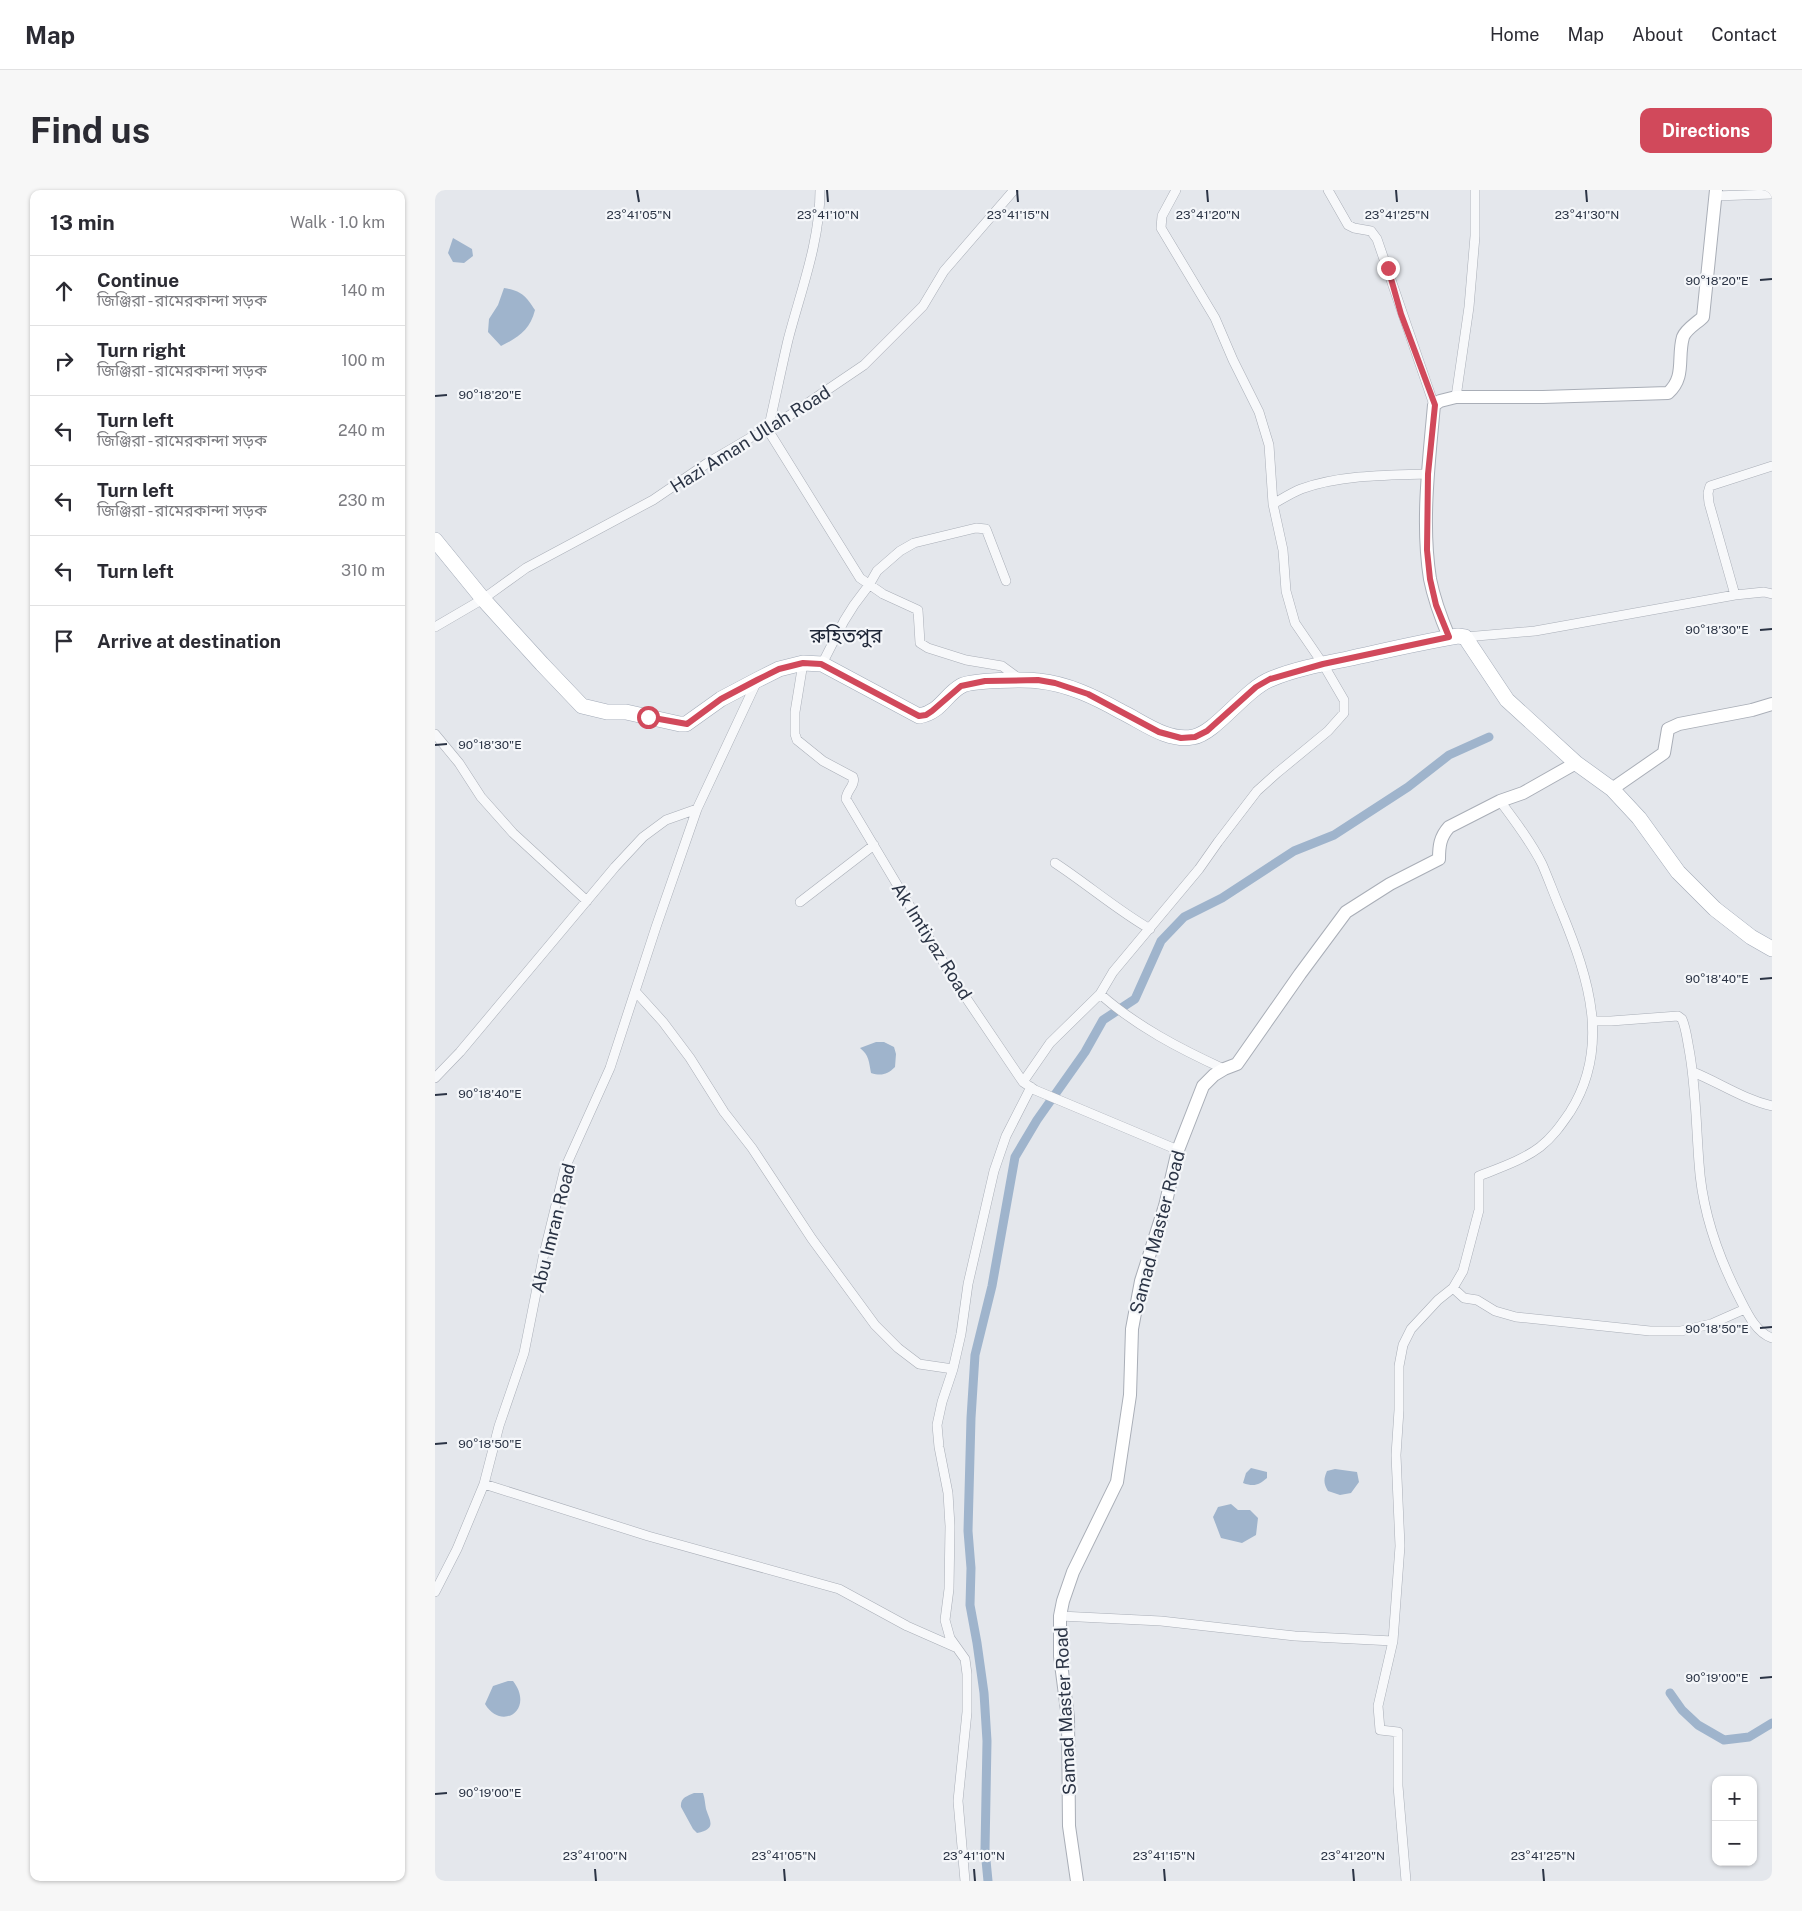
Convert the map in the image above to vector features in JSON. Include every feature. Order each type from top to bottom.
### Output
[{"type":"main road","points":[[435,540],[483,600],[583,706],[687,724],[721,699],[757,680],[779,669],[803,663],[821,664],[919,716],[926,715],[932,711],[961,686],[985,681],[1021,680],[1055,683],[1088,694],[1159,732],[1181,738],[1195,737],[1207,731],[1256,687],[1270,679],[1323,664],[1459,636],[1465,638],[1507,700],[1576,763],[1612,789],[1639,818],[1678,872],[1715,909],[1751,937],[1772,949]]},
{"type":"street","points":[[820,190],[818,227],[768,430],[860,578],[883,594],[918,610],[920,643],[928,648],[966,660],[1002,666],[1021,680]]},
{"type":"street","name":"Hazi Aman Ullah Road","points":[[435,627],[483,600],[526,568],[653,500],[709,462],[750,438],[768,430],[864,365],[923,306],[944,271],[1014,190]]},
{"type":"street","points":[[965,1881],[958,1801],[968,1689],[965,1659],[950,1638],[945,1620],[949,1589],[950,1526],[948,1493],[939,1447],[937,1425],[942,1402],[953,1369],[961,1334],[968,1284],[994,1171],[1005,1136],[1050,1043],[1100,994],[1113,972],[1199,869],[1257,791],[1328,731],[1344,713],[1344,700],[1323,664],[1295,623],[1286,591],[1283,550],[1273,504],[1269,445],[1259,412],[1233,360],[1215,318],[1161,228],[1162,216],[1177,190]]},
{"type":"street","points":[[1328,190],[1348,225],[1354,228],[1371,230],[1377,239],[1435,405],[1428,474],[1427,550],[1430,579],[1436,605],[1449,637]]},
{"type":"street","points":[[1456,397],[1469,307],[1475,236],[1475,190]]},
{"type":"street","points":[[1435,405],[1440,401],[1456,397],[1543,397],[1667,393],[1675,387],[1679,379],[1683,336],[1703,317],[1715,193],[1772,194]]},
{"type":"street","points":[[1735,595],[1709,503],[1708,493],[1710,486],[1772,466]]},
{"type":"street","points":[[1273,504],[1299,490],[1320,483],[1387,475],[1428,474]]},
{"type":"street","points":[[821,664],[854,604],[877,571],[900,551],[914,543],[975,528],[986,529],[1006,580]]},
{"type":"street","points":[[1465,638],[1535,631],[1735,595],[1764,592],[1772,594]]},
{"type":"street","name":"Ak Imtiyaz Road","points":[[803,663],[795,712],[795,734],[797,740],[823,761],[853,777],[853,784],[847,793],[846,799],[954,980],[1030,1086]]},
{"type":"street","name":"Abu Imran Road","points":[[435,1592],[457,1549],[484,1484],[499,1426],[524,1353],[543,1258],[565,1168],[610,1068],[697,809],[757,680]]},
{"type":"street","points":[[1612,789],[1664,752],[1669,729],[1679,724],[1753,710],[1772,704]]},
{"type":"street","points":[[435,734],[459,763],[481,797],[503,822],[532,852],[587,901]]},
{"type":"street","name":"Samad Master Road","points":[[1077,1881],[1069,1826],[1069,1735],[1060,1656],[1060,1616],[1073,1572],[1117,1482],[1131,1395],[1132,1329],[1141,1281],[1165,1206],[1178,1150],[1203,1086],[1214,1075],[1237,1064],[1346,912],[1390,884],[1439,859],[1439,844],[1443,834],[1449,827],[1500,801],[1523,793],[1576,763]]},
{"type":"street","points":[[1406,1881],[1399,1786],[1398,1732],[1381,1730],[1378,1706],[1393,1641],[1400,1546],[1396,1454],[1399,1366],[1403,1345],[1411,1329],[1438,1300],[1453,1288],[1463,1271],[1479,1210],[1479,1176],[1516,1161],[1539,1148],[1559,1129],[1579,1098],[1590,1068],[1594,1033],[1587,983],[1579,953],[1541,863],[1518,824],[1500,801]]},
{"type":"street","points":[[435,1078],[460,1052],[615,867],[643,837],[665,820],[697,809]]},
{"type":"street","points":[[800,902],[873,845]]},
{"type":"street","points":[[1055,863],[1150,929]]},
{"type":"street","points":[[635,991],[663,1022],[690,1058],[724,1112],[752,1148],[812,1239],[875,1324],[898,1348],[919,1364],[953,1369]]},
{"type":"street","points":[[1100,994],[1126,1015],[1187,1052],[1224,1069]]},
{"type":"street","points":[[1593,1021],[1677,1016],[1682,1019],[1693,1072],[1701,1190],[1714,1239],[1728,1277],[1745,1309],[1758,1329],[1766,1336],[1772,1338]]},
{"type":"street","points":[[1693,1072],[1718,1082],[1737,1094],[1772,1106]]},
{"type":"street","points":[[1030,1086],[1178,1150]]},
{"type":"street","points":[[1453,1288],[1464,1298],[1477,1300],[1495,1311],[1516,1316],[1650,1331],[1681,1331],[1711,1324],[1745,1309]]},
{"type":"street","points":[[484,1484],[647,1536],[839,1589],[907,1626],[957,1649]]},
{"type":"street","points":[[1060,1616],[1161,1621],[1295,1636],[1393,1641]]},
{"type":"water","points":[[453,238],[472,249],[473,256],[464,263],[453,262],[448,253]]},
{"type":"water","points":[[504,288],[523,295],[535,310],[527,328],[501,346],[488,332],[489,319],[498,305]]},
{"type":"water","points":[[876,1042],[884,1042],[894,1047],[896,1054],[895,1067],[884,1074],[871,1073],[867,1056],[860,1048]]},
{"type":"water","points":[[1251,1468],[1267,1472],[1267,1478],[1256,1485],[1243,1483],[1246,1473]]},
{"type":"water","points":[[1335,1469],[1357,1472],[1359,1482],[1351,1493],[1340,1495],[1328,1491],[1325,1482],[1326,1474],[1327,1471]]},
{"type":"water","points":[[1231,1504],[1238,1510],[1250,1510],[1258,1518],[1256,1535],[1242,1543],[1221,1538],[1213,1517],[1218,1507]]},
{"type":"water","points":[[513,1681],[519,1691],[520,1700],[514,1714],[500,1716],[492,1712],[485,1704],[493,1686]]},
{"type":"water","points":[[694,1793],[703,1793],[711,1824],[707,1829],[697,1833],[681,1807],[683,1799]]},
{"type":"waterway","points":[[988,1881],[985,1850],[987,1741],[984,1693],[970,1605],[971,1568],[968,1531],[971,1418],[975,1355],[992,1286],[1015,1157],[1037,1120],[1085,1052],[1103,1020],[1135,999],[1161,941],[1184,917],[1222,898],[1294,851],[1334,835],[1408,787],[1449,755],[1489,737]]},
{"type":"waterway","points":[[1670,1693],[1682,1710],[1698,1725],[1724,1740],[1749,1737],[1772,1723]]},
{"type":"district","name":"রুহিতপুর","points":[[846,636]]},
{"type":"route","points":[[648,717],[687,724],[721,699],[757,680],[779,669],[803,663],[821,664],[919,716],[926,715],[932,711],[961,686],[985,681],[1038,680],[1055,683],[1088,694],[1159,732],[1181,738],[1195,737],[1207,731],[1256,687],[1270,679],[1323,664],[1449,637],[1436,605],[1430,579],[1427,550],[1428,474],[1435,405],[1401,314],[1388,268]]}]
